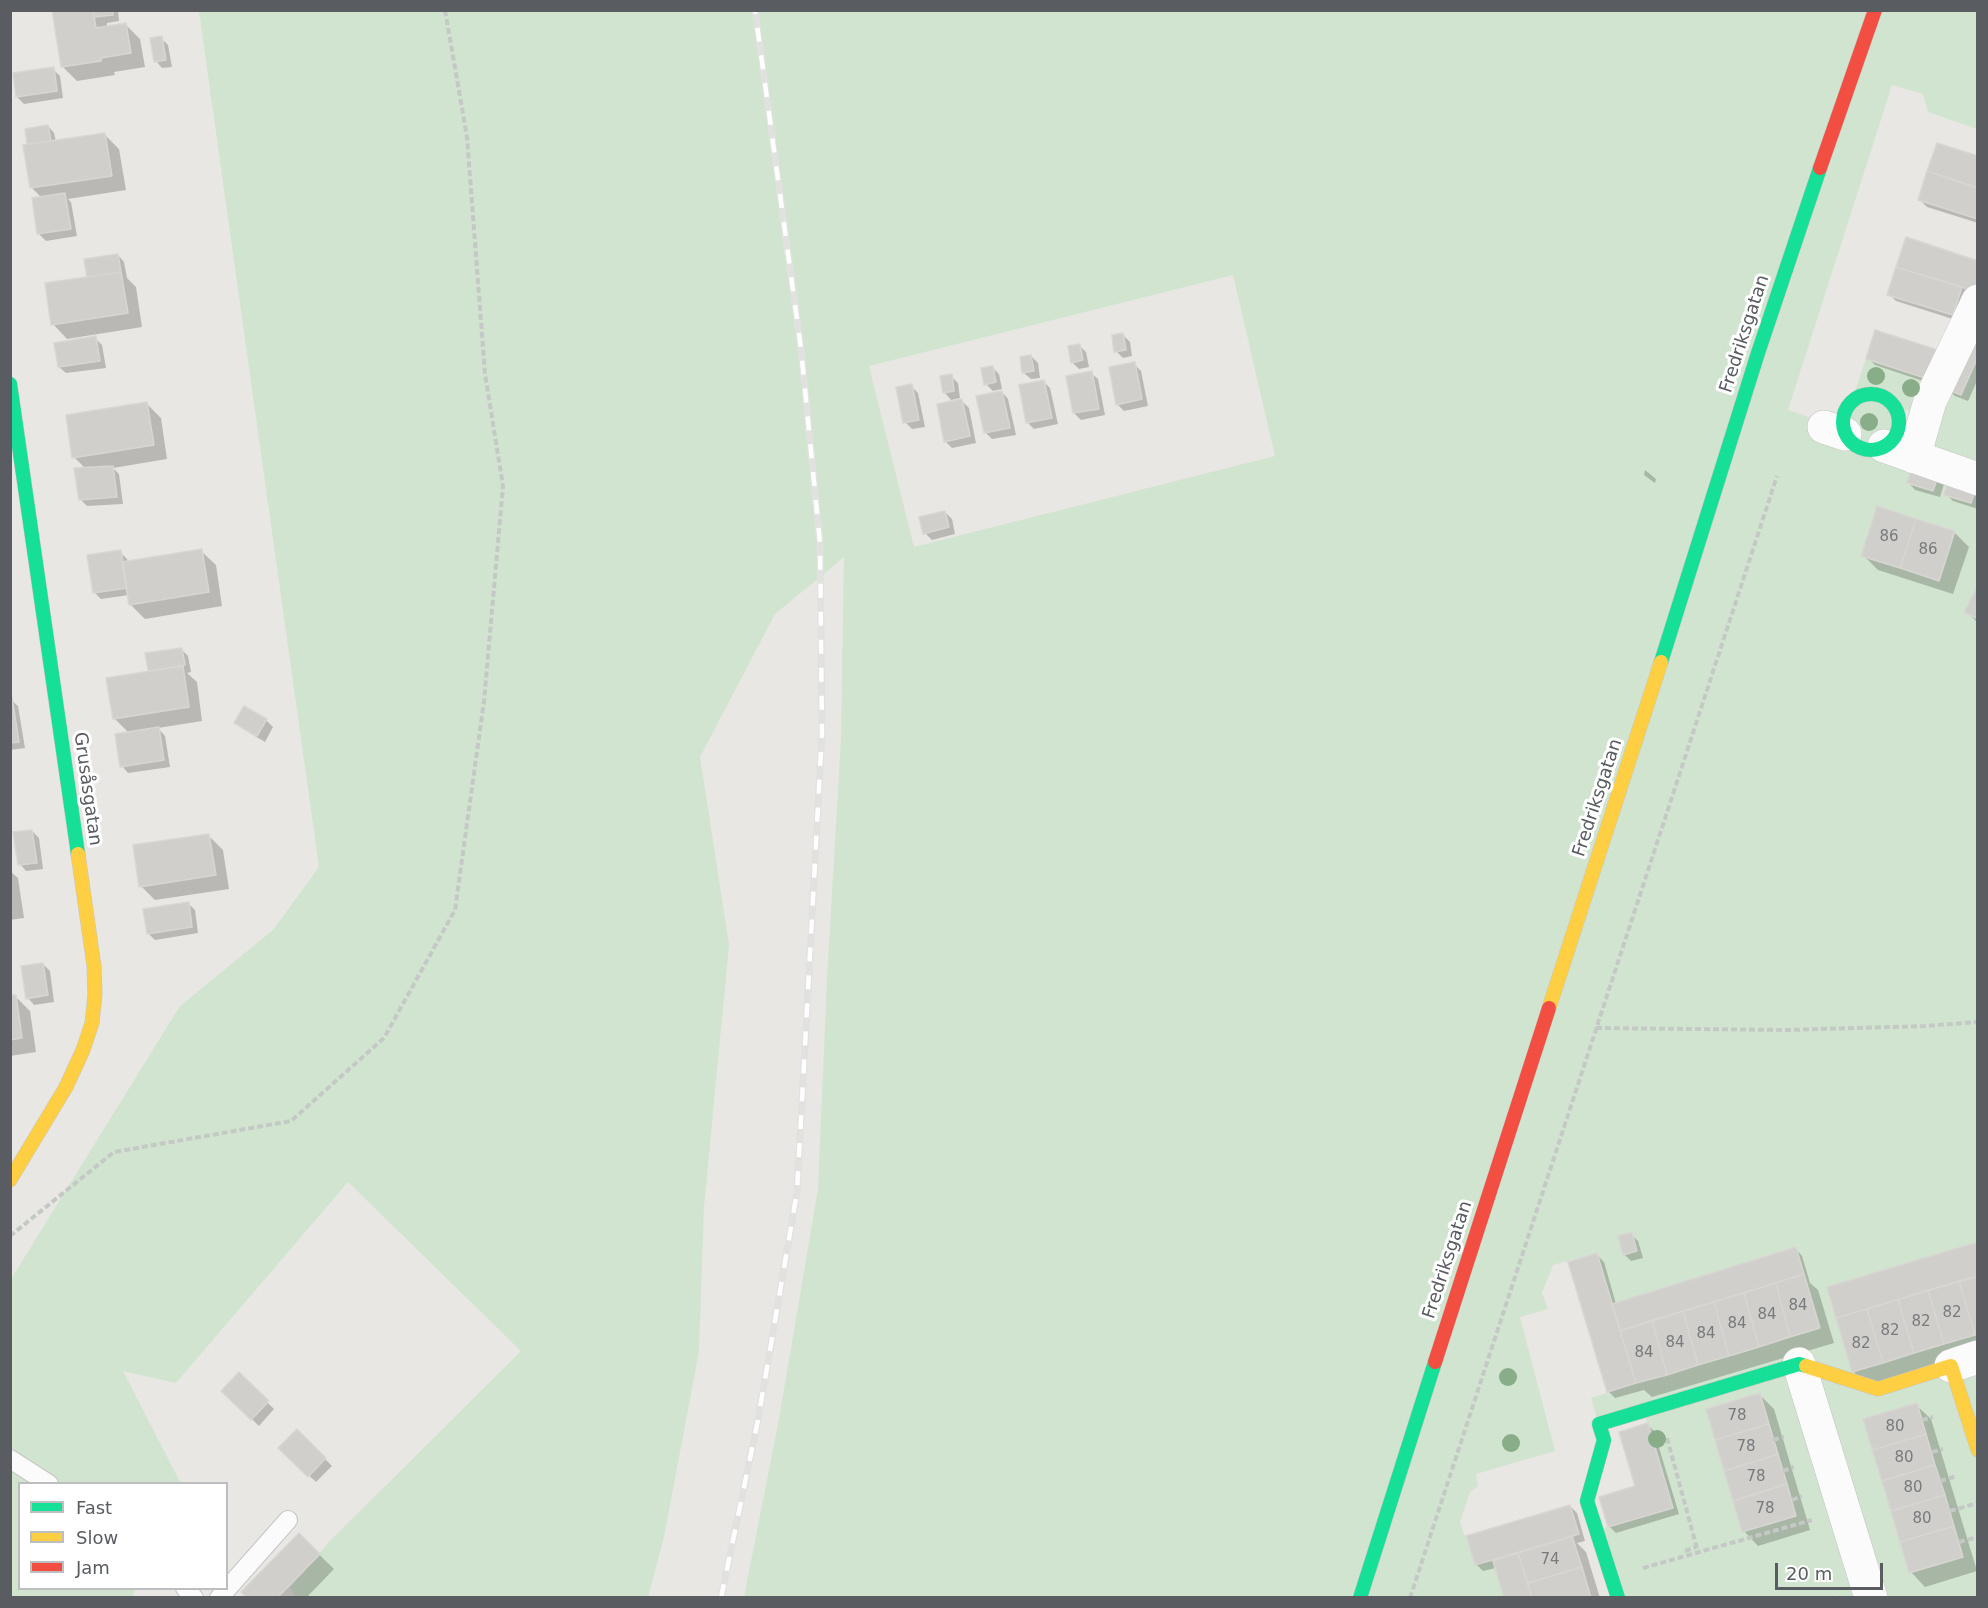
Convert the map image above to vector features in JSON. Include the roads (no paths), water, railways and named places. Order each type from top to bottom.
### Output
[{"type":"street","name":"Fredriksgatan","points":[[1360,1598],[1467,1259],[1620,792],[1758,352],[1875,10]]},
{"type":"street","points":[[1899,451],[1930,402],[1977,301]]},
{"type":"street","name":"Grusåsgatan","points":[[10,384],[94,966],[95,995],[92,1023],[83,1050],[66,1087],[10,1180]]},
{"type":"street","points":[[1899,451],[1892,441],[1898,424],[1898,415],[1894,406],[1879,396],[1861,396],[1847,408],[1843,425],[1835,430],[1858,447],[1899,451],[1977,479]]},
{"type":"street","points":[[1618,1598],[1587,1501],[1605,1440],[1599,1424],[1799,1364],[1878,1389],[1964,1362],[1977,1450]]},
{"type":"street","points":[[1799,1364],[1871,1598]]},
{"type":"lane","points":[[10,1459],[46,1482]]},
{"type":"lane","points":[[228,1588],[288,1520]]},
{"type":"railway","points":[[721,1598],[758,1420],[797,1192],[822,733],[820,543],[801,349],[755,10]]}]
